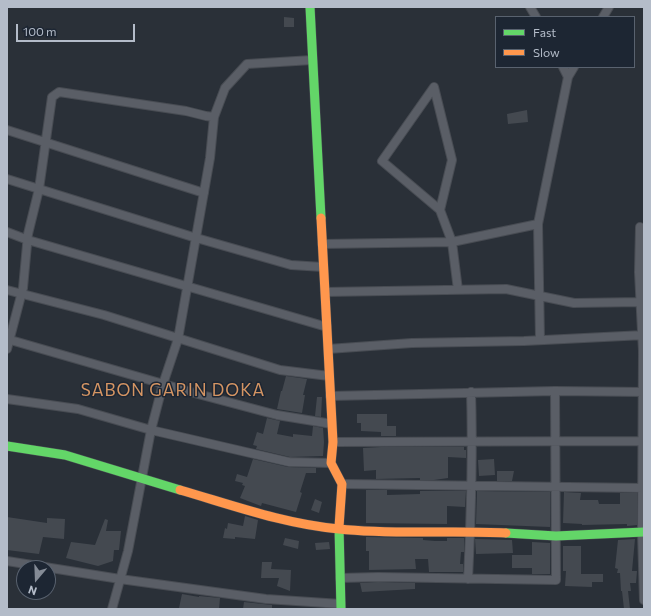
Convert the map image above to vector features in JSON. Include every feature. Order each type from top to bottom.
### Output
[{"type":"main road","points":[[310,7],[333,442],[331,463],[342,484],[339,529],[341,607]]},
{"type":"main road","points":[[7,446],[65,455],[278,519],[339,529],[388,531],[471,531],[556,536],[643,532]]},
{"type":"street","points":[[530,7],[535,16]]},
{"type":"street","points":[[604,16],[609,7]]},
{"type":"street","points":[[112,609],[128,551],[151,430],[163,384],[178,339],[210,158],[214,117],[224,88],[246,64],[312,60]]},
{"type":"street","points":[[564,68],[568,76]]},
{"type":"street","points":[[540,340],[538,224],[568,76],[573,68]]},
{"type":"street","points":[[440,210],[452,160],[434,87],[382,161],[440,210],[452,242],[458,290]]},
{"type":"street","points":[[7,349],[8,339],[22,294],[28,240],[39,189],[52,98],[59,92],[186,111],[214,117]]},
{"type":"street","points":[[7,130],[204,192]]},
{"type":"street","points":[[7,179],[196,238],[291,265],[323,267]]},
{"type":"street","points":[[322,244],[452,242],[538,224]]},
{"type":"street","points":[[640,227],[639,272],[643,335],[644,600]]},
{"type":"street","points":[[7,232],[28,240],[326,327]]},
{"type":"street","points":[[7,290],[104,315],[280,370],[329,376]]},
{"type":"street","points":[[324,292],[506,290],[574,303],[642,308]]},
{"type":"street","points":[[328,349],[412,343],[540,340],[643,335]]},
{"type":"street","points":[[8,339],[277,415],[332,424]]},
{"type":"street","points":[[330,396],[555,390],[643,392]]},
{"type":"street","points":[[340,578],[378,577],[468,580],[556,580],[555,390]]},
{"type":"street","points":[[468,580],[472,486],[471,392]]},
{"type":"street","points":[[7,399],[78,409],[151,430],[289,462],[331,463]]},
{"type":"street","points":[[333,442],[643,441]]},
{"type":"street","points":[[342,484],[643,488]]},
{"type":"street","points":[[7,561],[120,579],[266,599],[341,607]]},
{"type":"building","points":[[284,17],[294,18],[294,27],[284,27]]},
{"type":"building","points":[[527,110],[528,122],[508,124],[507,114]]},
{"type":"building","points":[[286,376],[307,379],[303,395],[305,395],[302,413],[277,409]]},
{"type":"building","points":[[317,397],[322,397],[321,417],[315,416]]},
{"type":"building","points":[[357,414],[387,414],[387,426],[396,426],[396,436],[381,436],[381,432],[361,431],[361,423],[357,423]]},
{"type":"building","points":[[267,418],[280,421],[277,434],[293,437],[293,434],[312,436],[313,426],[323,428],[323,456],[290,457],[256,449],[257,446],[253,445],[257,432],[263,434]]},
{"type":"building","points":[[464,447],[464,450],[466,450],[466,458],[448,457],[448,478],[434,480],[420,480],[420,478],[376,479],[376,470],[364,471],[363,448]]},
{"type":"building","points":[[253,459],[288,467],[316,468],[316,473],[306,473],[296,512],[262,503],[261,506],[240,498],[245,486],[242,485],[243,483],[235,481],[237,474],[247,477]]},
{"type":"building","points":[[494,459],[495,475],[479,476],[478,460]]},
{"type":"building","points":[[497,471],[514,471],[512,481],[497,481]]},
{"type":"building","points":[[366,490],[387,490],[387,495],[420,494],[420,491],[466,491],[465,507],[447,506],[447,524],[366,523]]},
{"type":"building","points":[[477,491],[550,492],[550,527],[476,524]]},
{"type":"building","points":[[564,492],[581,493],[580,500],[598,500],[599,504],[620,504],[620,493],[637,493],[637,525],[582,525],[563,523]]},
{"type":"building","points":[[315,499],[322,502],[319,513],[311,510]]},
{"type":"building","points":[[245,516],[258,520],[255,539],[235,537],[235,539],[223,538],[225,528],[227,529],[228,523],[243,526]]},
{"type":"building","points":[[7,517],[47,523],[47,518],[65,519],[64,539],[43,537],[39,554],[7,550]]},
{"type":"building","points":[[105,519],[108,520],[106,531],[121,531],[119,550],[114,550],[113,561],[98,566],[66,558],[71,542],[95,545]]},
{"type":"building","points":[[366,537],[423,538],[423,540],[435,541],[447,541],[447,538],[464,538],[464,552],[461,552],[460,564],[463,564],[463,572],[429,572],[428,559],[415,559],[416,569],[369,570],[369,551],[366,551]]},
{"type":"building","points":[[285,538],[299,541],[298,549],[283,545]]},
{"type":"building","points":[[475,539],[512,540],[513,553],[476,554]]},
{"type":"building","points":[[635,539],[632,571],[637,571],[636,583],[630,583],[631,591],[628,591],[630,609],[624,609],[620,573],[617,573],[618,569],[615,568],[618,540]]},
{"type":"building","points":[[329,542],[330,549],[316,550],[315,543]]},
{"type":"building","points":[[532,542],[550,543],[550,574],[532,574],[532,568],[512,568],[512,555],[532,555]]},
{"type":"building","points":[[563,546],[581,546],[581,574],[603,574],[603,582],[592,582],[592,587],[565,586],[566,571],[563,571]]},
{"type":"building","points":[[262,562],[272,562],[271,569],[291,570],[290,591],[277,586],[279,578],[261,578]]},
{"type":"building","points":[[360,583],[415,583],[415,589],[362,592]]},
{"type":"building","points":[[182,594],[199,597],[220,598],[219,609],[179,608]]},
{"type":"building","points":[[244,602],[272,605],[272,609],[243,609]]},
{"type":"traffic: fast","points":[[310,7],[321,218]]},
{"type":"traffic: fast","points":[[7,446],[65,455],[180,490]]},
{"type":"traffic: fast","points":[[339,527],[341,609]]},
{"type":"traffic: fast","points":[[506,533],[556,536],[644,532]]},
{"type":"traffic: slow","points":[[321,218],[333,442],[331,463],[342,484],[339,527]]},
{"type":"traffic: slow","points":[[180,490],[258,513],[319,527],[381,532],[506,533]]},
{"type":"district","name":"SABON GARIN DOKA","points":[[173,390]]}]
